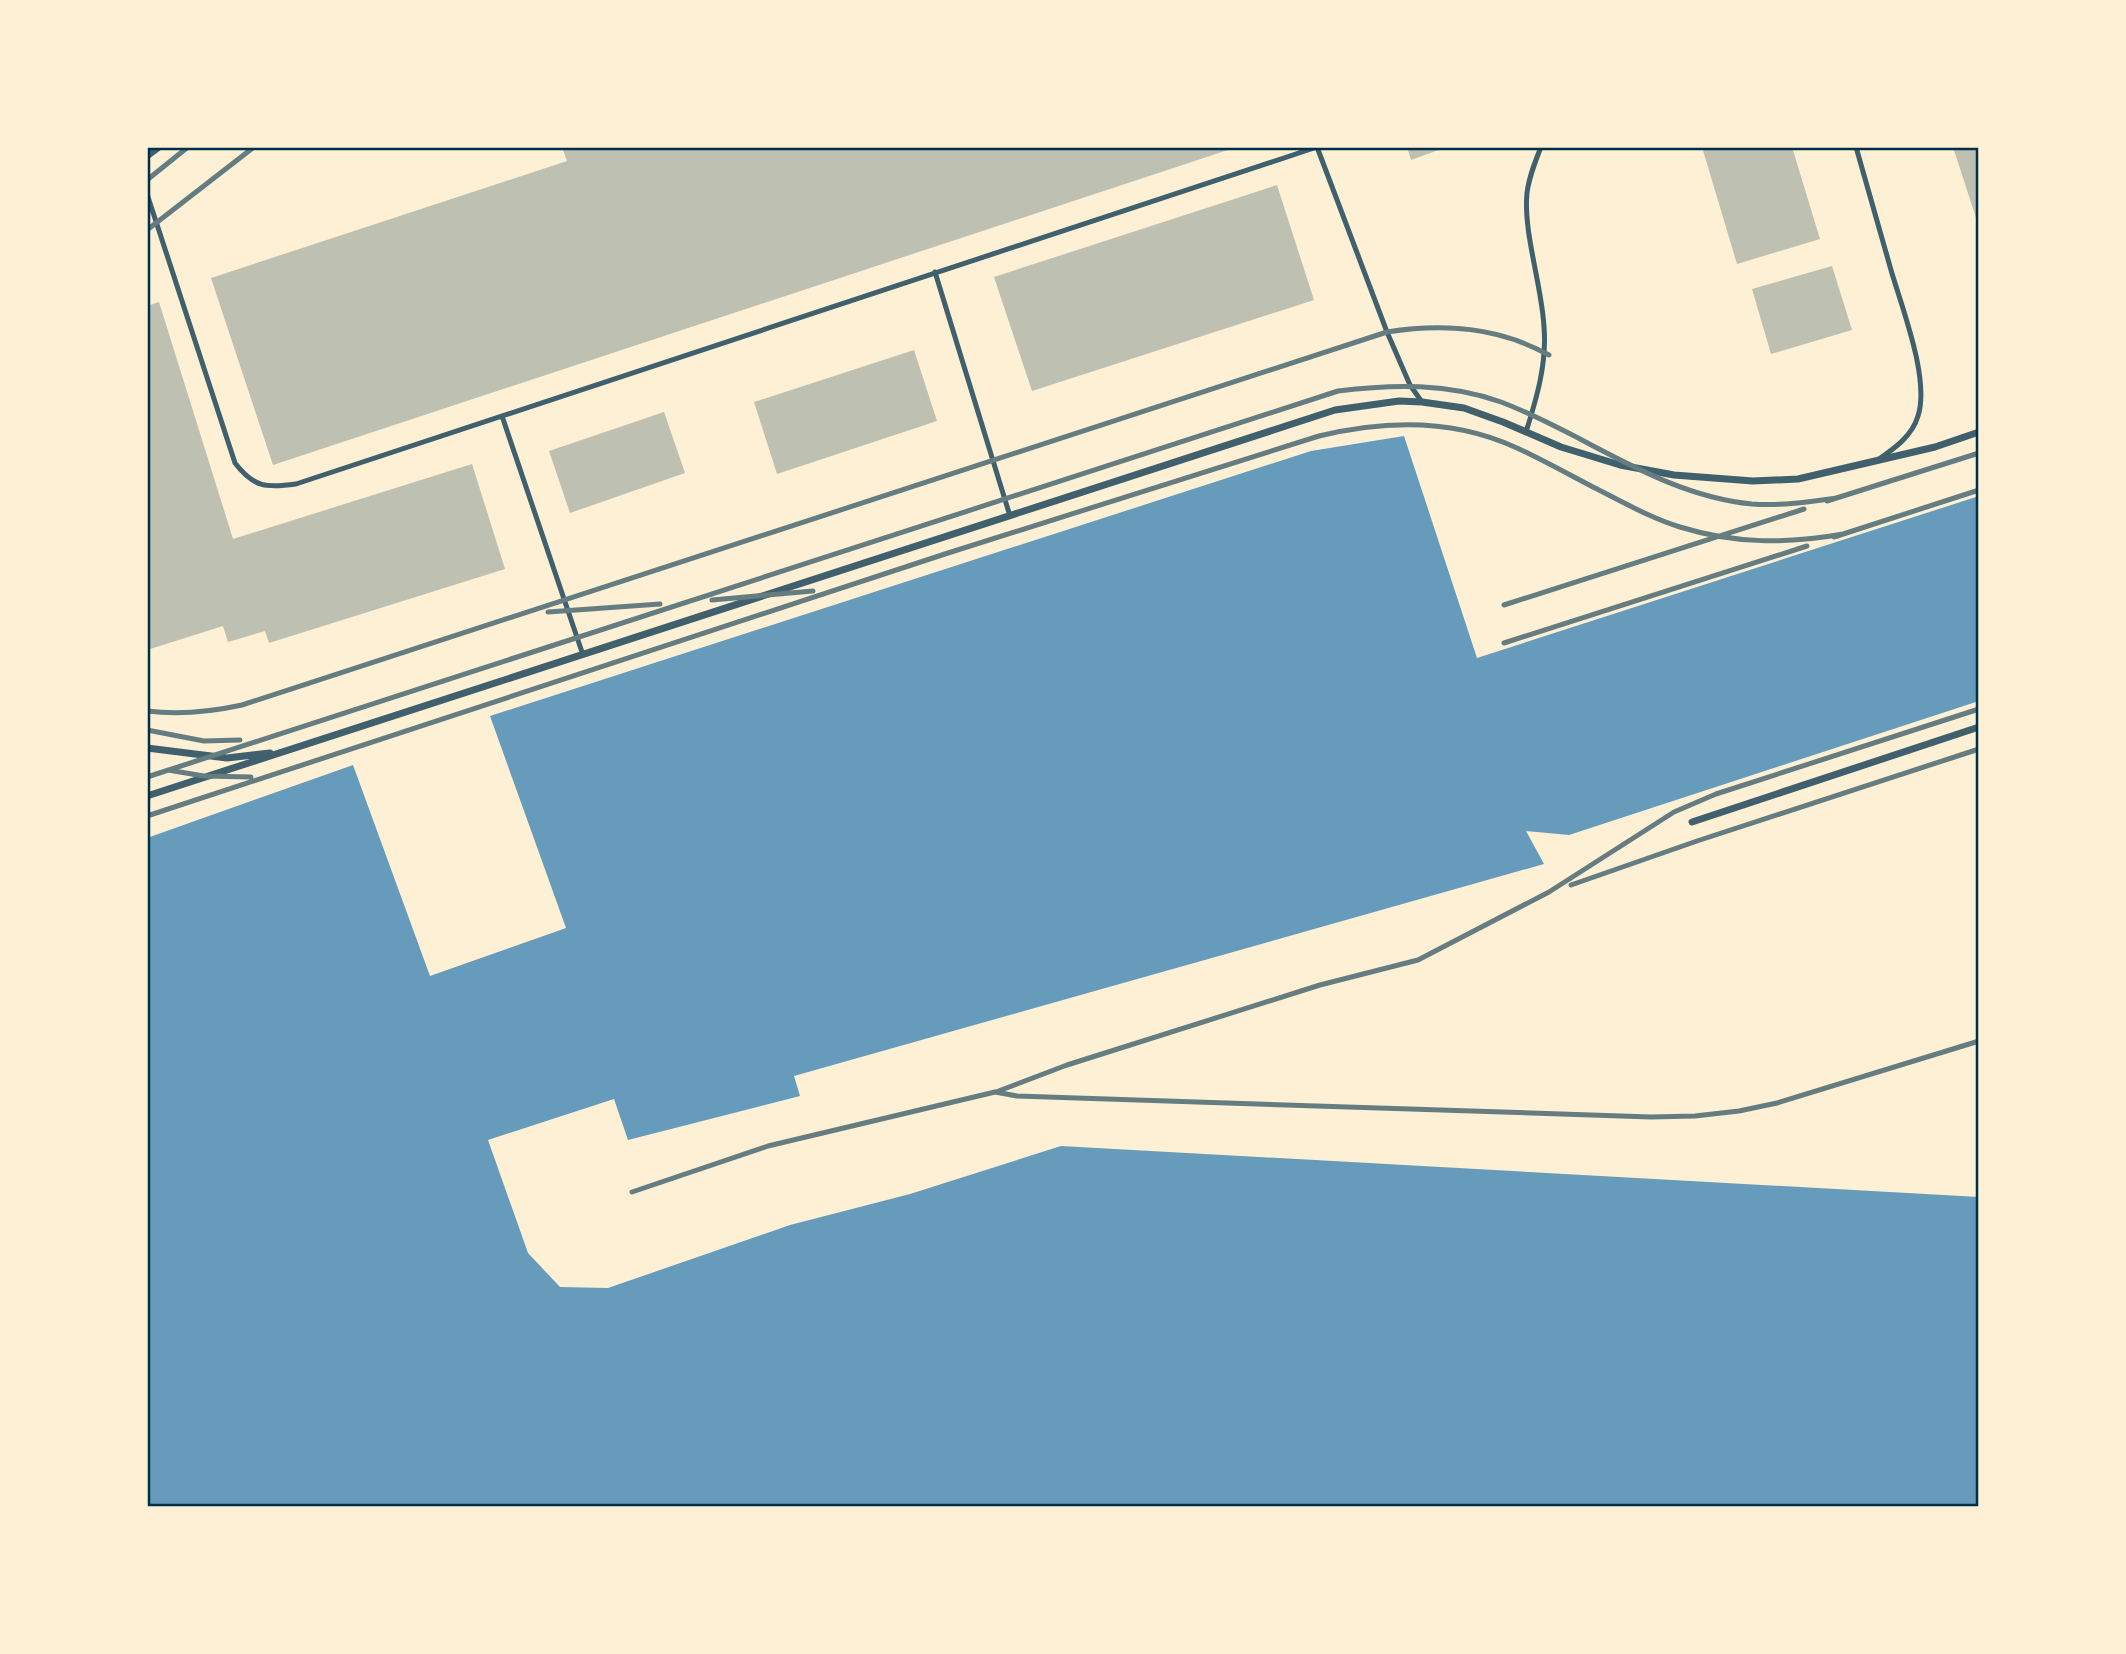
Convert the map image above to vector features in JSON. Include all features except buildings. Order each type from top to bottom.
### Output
[{"type":"street","points":[[147,156],[159,147]]},
{"type":"street","points":[[147,796],[1335,410],[1379,402],[1422,402],[1464,408],[1571,451],[1620,465],[1712,479],[1753,481],[1798,479],[1935,447],[1979,432]]},
{"type":"street","points":[[1692,822],[1979,727]]},
{"type":"street","points":[[147,748],[227,758],[295,749]]},
{"type":"lane","points":[[147,194],[235,463],[248,479],[263,486],[296,484],[1317,147],[1387,332],[1410,386],[1422,402]]},
{"type":"lane","points":[[1526,432],[1543,369],[1544,352],[1544,327],[1527,194],[1541,147]]},
{"type":"lane","points":[[1856,147],[1908,329],[1919,371],[1921,395],[1918,416],[1910,431],[1898,445],[1879,459]]},
{"type":"lane","points":[[934,272],[1010,516]]},
{"type":"lane","points":[[502,416],[583,655]]},
{"type":"water","points":[[1404,436],[1477,658],[1979,496],[1979,701],[1569,835],[1526,831],[1544,864],[794,1076],[800,1096],[628,1140],[614,1099],[488,1140],[528,1253],[560,1287],[608,1288],[790,1225],[910,1194],[1061,1146],[1979,1197],[1979,1507],[147,1507],[147,838],[353,765],[430,976],[566,928],[490,716],[1311,451]]},
{"type":"railway","points":[[147,180],[188,147]]},
{"type":"railway","points":[[147,230],[254,147]]},
{"type":"railway","points":[[147,711],[195,712],[242,705],[1387,332],[1429,328],[1470,330],[1510,338],[1549,355]]},
{"type":"railway","points":[[147,777],[1338,391],[1400,386],[1461,391],[1501,402],[1532,415],[1624,462],[1686,489],[1752,504],[1837,498]]},
{"type":"railway","points":[[147,816],[948,553],[1319,436],[1344,431],[1419,425],[1468,431],[1493,438],[1658,519],[1700,533],[1761,541],[1802,540],[1843,534]]},
{"type":"railway","points":[[1827,501],[1979,453]]},
{"type":"railway","points":[[1834,537],[1979,490]]},
{"type":"railway","points":[[1504,605],[1804,509]]},
{"type":"railway","points":[[1504,643],[1807,546]]},
{"type":"railway","points":[[712,600],[813,591]]},
{"type":"railway","points":[[548,612],[660,604]]},
{"type":"railway","points":[[996,1092],[1067,1065],[1320,985],[1418,960],[1549,892],[1674,812],[1716,794],[1979,709]]},
{"type":"railway","points":[[147,730],[204,741],[240,740]]},
{"type":"railway","points":[[1571,885],[1979,749]]},
{"type":"railway","points":[[168,770],[204,776],[251,777]]},
{"type":"railway","points":[[632,1192],[768,1146],[995,1092],[1017,1096],[1651,1117],[1695,1116],[1777,1103],[1979,1041]]}]
